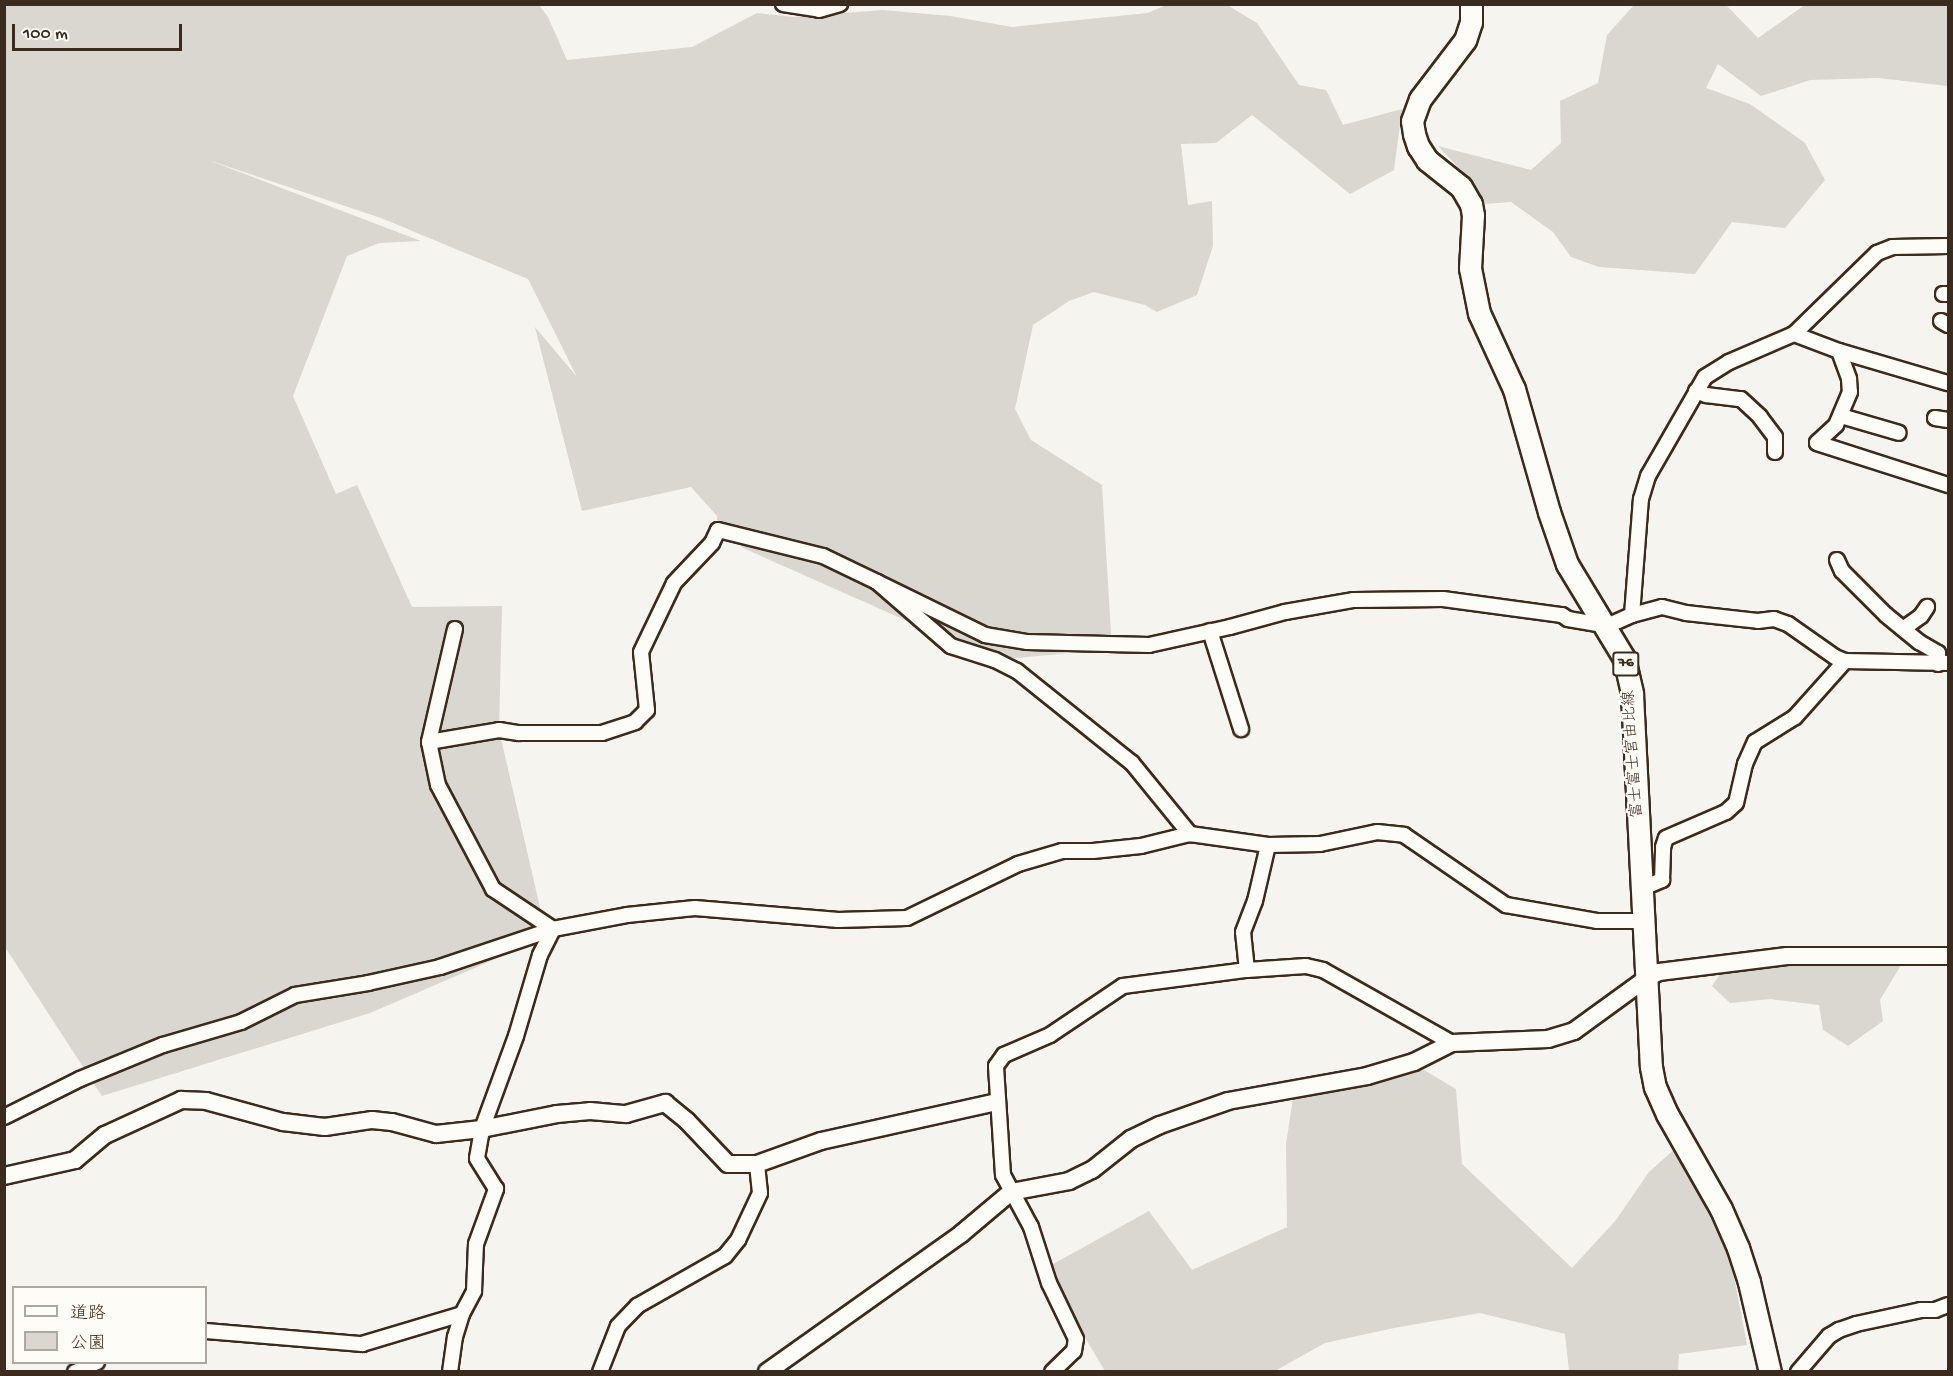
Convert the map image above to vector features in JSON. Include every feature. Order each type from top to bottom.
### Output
[{"type":"main road","name":"富士富士宮由比線","points":[[1471,4],[1471,22],[1464,40],[1420,99],[1412,121],[1414,134],[1427,160],[1461,187],[1471,204],[1473,215],[1470,268],[1479,313],[1514,389],[1549,512],[1567,564],[1624,657],[1632,694],[1651,1066],[1656,1087],[1738,1248],[1749,1282],[1770,1371]]},
{"type":"street","points":[[783,4],[819,10],[840,4]]},
{"type":"street","points":[[1632,615],[1641,499],[1648,476],[1696,391],[1712,371],[1794,334],[1877,253],[1893,247],[1948,246]]},
{"type":"street","points":[[1794,334],[1839,351],[1948,383]]},
{"type":"street","points":[[1839,351],[1851,392],[1840,416],[1817,443],[1948,484]]},
{"type":"street","points":[[1696,391],[1706,395],[1741,399],[1760,417],[1775,437],[1775,452]]},
{"type":"street","points":[[1840,416],[1899,433]]},
{"type":"street","points":[[429,742],[499,730],[519,733],[602,734],[635,722],[647,710],[641,652],[674,583],[712,543],[718,530],[823,556],[985,635],[1027,642],[1149,645],[1285,612],[1354,600],[1443,599],[1562,615],[1568,619],[1607,626],[1632,615],[1662,607],[1686,613],[1758,621],[1774,619],[1788,624],[1835,657],[1845,661],[1943,664],[1938,653],[1903,629],[1842,571],[1837,560]]},
{"type":"street","points":[[877,582],[951,646],[995,660],[1017,671],[1132,763],[1190,834]]},
{"type":"street","points":[[1903,629],[1921,616],[1927,607]]},
{"type":"street","points":[[455,629],[429,742],[438,785],[493,889],[553,929]]},
{"type":"street","points":[[1210,631],[1241,729]]},
{"type":"street","points":[[1642,888],[1662,880],[1663,847],[1666,838],[1726,812],[1736,803],[1745,764],[1755,742],[1795,717],[1845,661]]},
{"type":"street","points":[[4,1117],[80,1078],[163,1045],[241,1022],[295,995],[368,983],[440,967],[553,929],[627,915],[695,908],[838,921],[907,918],[1018,864],[1040,857],[1062,851],[1093,851],[1141,846],[1190,834],[1268,845],[1320,844],[1377,832],[1404,835],[1506,905],[1597,921],[1643,921]]},
{"type":"street","points":[[1247,970],[1243,932],[1255,901],[1268,845]]},
{"type":"street","points":[[450,1371],[455,1337],[462,1314],[474,1291],[476,1244],[496,1189],[477,1158],[482,1129],[516,1036],[540,956],[553,929]]},
{"type":"street","points":[[767,1371],[961,1234],[1011,1192],[1069,1181],[1092,1170],[1131,1139],[1160,1125],[1228,1101],[1367,1076],[1414,1062],[1452,1043],[1548,1039],[1574,1031],[1647,978],[1659,972],[1787,956],[1948,956]]},
{"type":"street","points":[[1052,1371],[1074,1351],[1076,1339],[1049,1283],[1031,1227],[1004,1175],[996,1066],[1004,1055],[1050,1035],[1123,986],[1247,970],[1306,966],[1323,970],[1452,1043]]},
{"type":"street","points":[[4,1176],[75,1160],[105,1135],[181,1100],[206,1101],[284,1122],[325,1127],[372,1120],[392,1122],[436,1134],[482,1129],[557,1114],[590,1111],[626,1114],[665,1103],[687,1121],[728,1164],[758,1164],[821,1141],[997,1102]]},
{"type":"street","points":[[600,1371],[618,1326],[637,1306],[725,1256],[738,1240],[760,1193],[758,1164]]},
{"type":"street","points":[[1798,1371],[1829,1336],[1839,1330],[1874,1319],[1935,1310],[1948,1305]]},
{"type":"street","points":[[207,1331],[362,1344],[462,1314]]},
{"type":"street","points":[[75,1371],[92,1364]]},
{"type":"green space","points":[[5,5],[539,5],[548,17],[567,60],[692,47],[757,13],[794,17],[883,10],[950,16],[1012,27],[1147,13],[1167,5],[1227,5],[1257,23],[1299,85],[1326,90],[1343,125],[1402,109],[1394,170],[1350,194],[1252,115],[1216,143],[1181,144],[1188,205],[1212,201],[1213,246],[1197,295],[1157,312],[1145,305],[1094,292],[1069,301],[1033,325],[1015,409],[1031,440],[1102,485],[1112,649],[995,660],[743,548],[732,535],[718,530],[717,516],[691,487],[582,511],[535,327],[577,377],[528,279],[381,218],[208,160],[421,241],[379,243],[347,256],[293,396],[336,494],[357,485],[412,607],[502,606],[499,730],[542,916],[537,941],[370,1013],[102,1096],[5,947]]},
{"type":"green space","points":[[1634,5],[1726,5],[1758,38],[1805,5],[1948,5],[1948,86],[1878,78],[1810,80],[1761,96],[1718,64],[1706,88],[1750,104],[1805,143],[1825,180],[1785,228],[1732,222],[1695,274],[1599,267],[1571,257],[1553,232],[1511,202],[1484,204],[1468,178],[1438,146],[1531,170],[1561,143],[1560,101],[1598,83],[1607,35]]},
{"type":"green space","points":[[1800,962],[1901,965],[1880,1000],[1883,1021],[1848,1046],[1823,1030],[1819,1005],[1771,999],[1730,1003],[1712,986],[1723,970]]},
{"type":"green space","points":[[1424,1070],[1456,1089],[1462,1164],[1572,1268],[1616,1220],[1649,1172],[1677,1147],[1731,1261],[1747,1345],[1679,1354],[1678,1371],[1569,1371],[1565,1334],[1480,1313],[1325,1343],[1275,1371],[1105,1371],[1044,1269],[1149,1211],[1192,1270],[1287,1227],[1286,1144],[1293,1098]]}]
